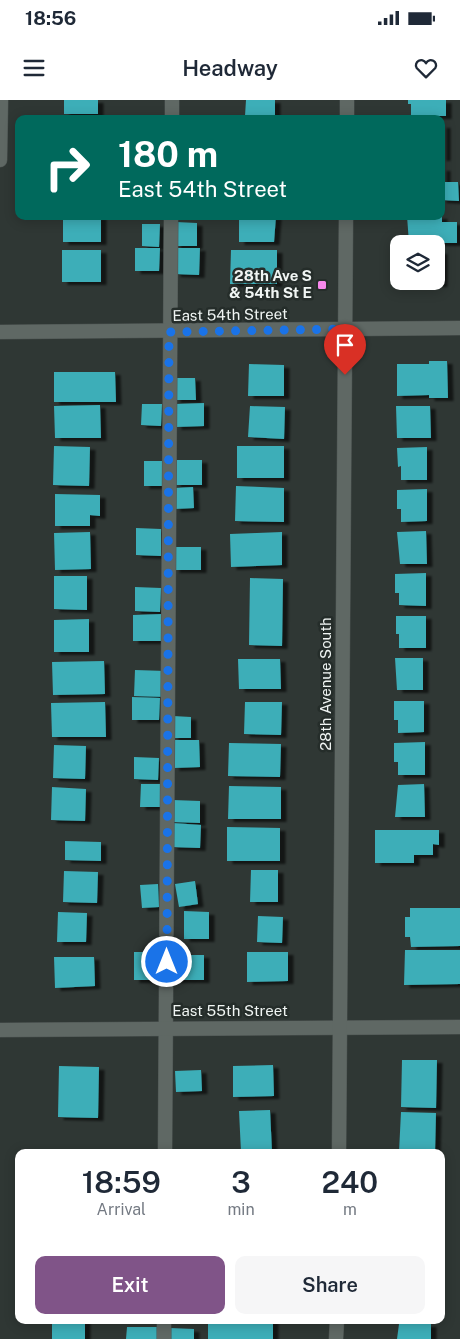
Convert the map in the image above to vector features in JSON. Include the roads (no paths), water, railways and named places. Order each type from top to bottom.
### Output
[{"type":"street","points":[[0,100],[0,160]]},
{"type":"street","points":[[172,100],[172,115]]},
{"type":"street","points":[[347,100],[347,115]]},
{"type":"street","points":[[166,1149],[171,220]]},
{"type":"street","name":"28th Avenue South","points":[[338,1149],[346,220]]},
{"type":"street","name":"East 54th Street","points":[[0,332],[460,328]]},
{"type":"street","name":"East 55th Street","points":[[0,1030],[460,1027]]},
{"type":"street","points":[[164,1324],[164,1339]]},
{"type":"street","points":[[336,1324],[336,1339]]},
{"type":"place","name":"28th Ave S & 54th St E","points":[[322,285]]}]
